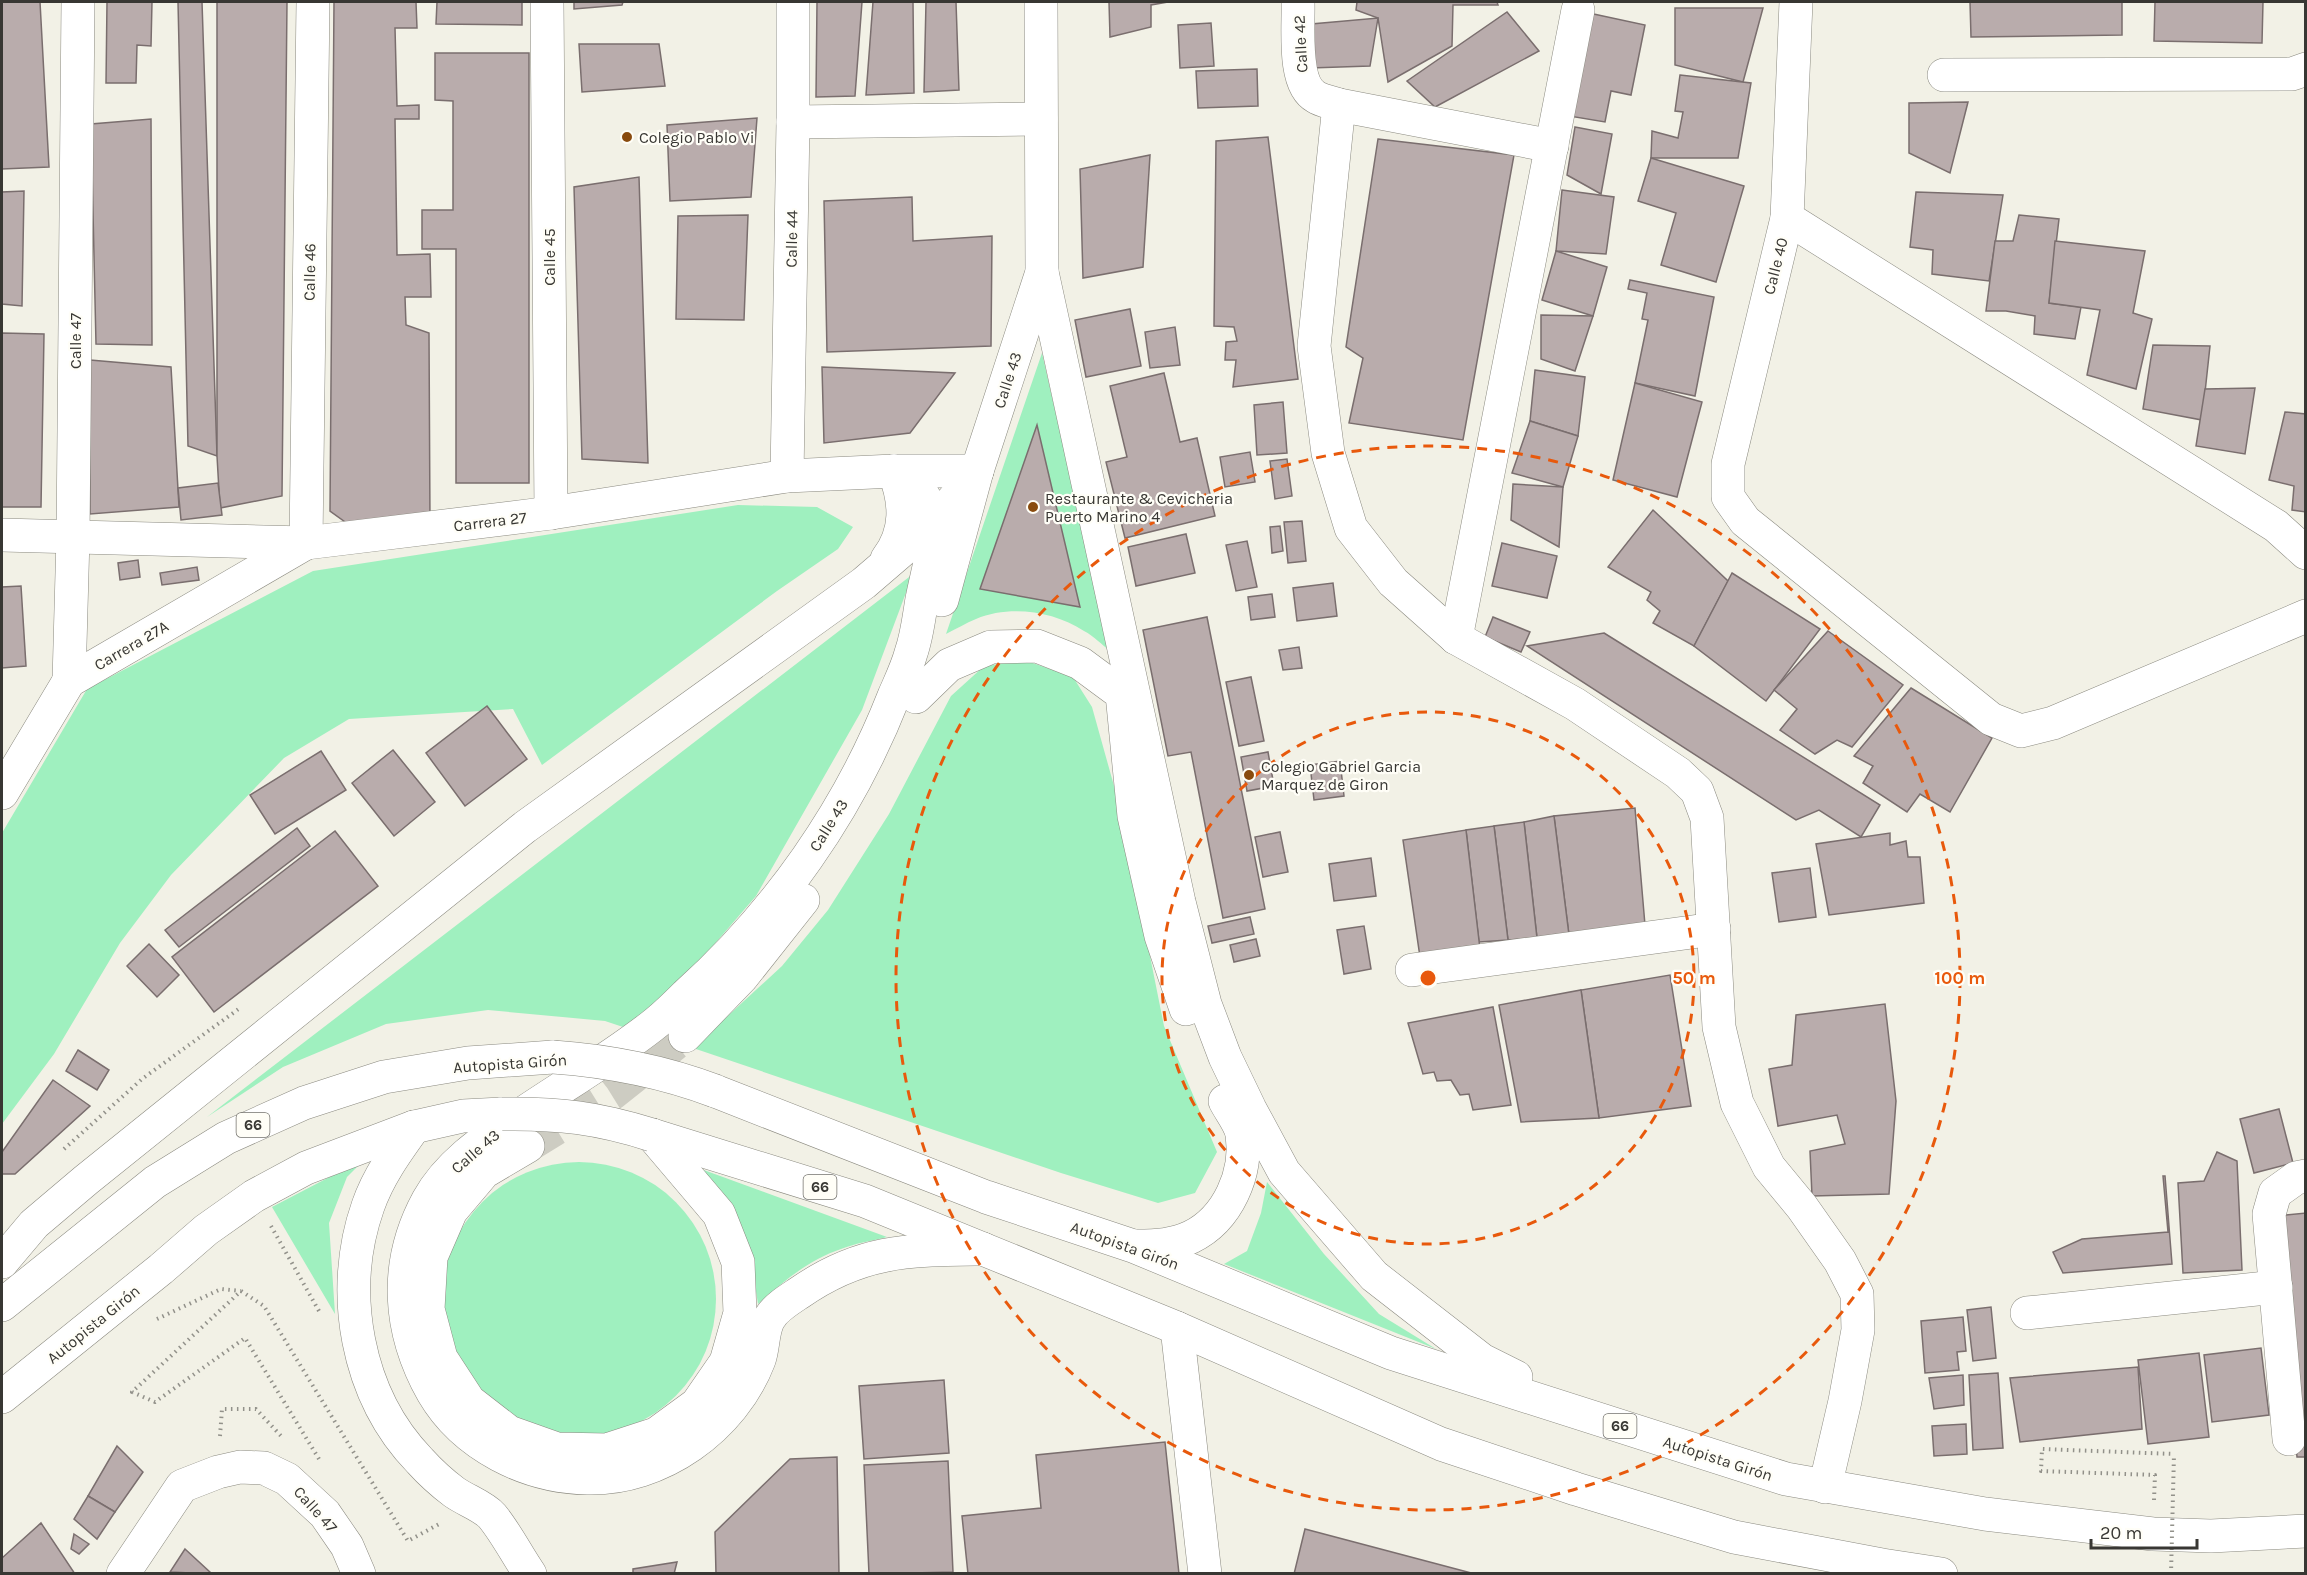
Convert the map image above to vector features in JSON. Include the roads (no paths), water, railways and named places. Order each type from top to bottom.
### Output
[{"type":"main road","name":"Calle 47","points":[[69,681],[73,537],[78,2]]},
{"type":"main road","name":"Calle 46","points":[[306,543],[313,2]]},
{"type":"main road","name":"Calle 45","points":[[547,2],[551,513]]},
{"type":"main road","name":"Calle 44","points":[[788,476],[793,2]]},
{"type":"main road","name":"Calle 43","points":[[685,1036],[742,977],[794,913],[834,854],[882,772],[916,697],[977,471],[1042,272],[1041,2]]},
{"type":"main road","name":"Calle 42","points":[[1298,2],[1299,68],[1304,86],[1315,97],[1339,105]]},
{"type":"main road","name":"Calle 40","points":[[1796,2],[1787,218],[1728,464],[1728,497],[1745,521],[1991,719],[2020,731],[2053,723],[2306,616]]},
{"type":"main road","points":[[1456,638],[1578,10]]},
{"type":"main road","points":[[1944,75],[2292,74],[2306,69]]},
{"type":"main road","points":[[1552,146],[1339,105],[1314,346],[1328,453],[1351,528],[1393,582],[1456,638],[1575,704],[1678,773],[1697,791],[1707,818],[1719,1027],[1737,1103],[1769,1167],[1802,1207],[1840,1261],[1857,1294],[1858,1330],[1845,1401],[1825,1487]]},
{"type":"main road","points":[[793,122],[1041,119]]},
{"type":"main road","points":[[1787,218],[2276,526],[2306,553]]},
{"type":"main road","points":[[1042,272],[1179,902],[1205,1004],[1225,1057],[1250,1109],[1284,1172],[1374,1276],[1482,1360],[1604,1421]]},
{"type":"main road","name":"Carrera 27","points":[[2,535],[306,543],[551,513],[788,476],[894,471],[977,471]]},
{"type":"main road","points":[[894,471],[914,483],[928,501],[935,522]]},
{"type":"main road","points":[[882,566],[894,550],[902,531],[904,510],[901,490],[894,471]]},
{"type":"main road","points":[[2,1262],[34,1224],[86,1180],[525,827],[864,583],[935,522],[977,471]]},
{"type":"main road","name":"Calle 43","points":[[935,522],[912,652],[878,738],[834,819],[781,895],[721,964],[652,1026],[490,1136],[456,1163],[429,1198],[412,1238],[404,1281],[406,1324],[418,1366],[440,1404],[470,1436],[506,1460],[548,1474],[591,1479],[634,1472],[674,1457],[709,1432],[739,1399],[759,1360],[769,1318],[815,1282],[868,1258],[896,1252],[925,1249],[983,1250]]},
{"type":"main road","name":"Carrera 27A","points":[[2,793],[69,681],[306,543]]},
{"type":"main road","points":[[916,697],[949,665],[991,647],[1037,646],[1080,663],[1122,694],[1134,816],[1161,936],[1201,1052],[1241,1132],[1243,1163],[1234,1193],[1217,1218],[1192,1236],[1164,1246],[1133,1246]]},
{"type":"main road","points":[[1412,970],[1714,930]]},
{"type":"main road","name":"Autopista Girón","points":[[2,1305],[155,1182],[226,1138],[304,1103],[384,1077],[468,1063],[553,1057],[594,1060],[676,1076],[986,1197],[1133,1246],[1391,1353],[1786,1479],[1985,1514],[2153,1534],[2211,1536],[2306,1531]]},
{"type":"main road","name":"Autopista Girón","points":[[2,1396],[161,1269],[206,1230],[254,1196],[306,1168],[414,1127],[463,1116],[540,1113],[578,1116],[616,1124],[865,1201],[1177,1328],[1442,1444],[1564,1485],[1734,1537],[1941,1574]]},
{"type":"main road","points":[[414,1127],[387,1164],[368,1205],[356,1249],[353,1294],[358,1340],[371,1383],[391,1424],[419,1460],[452,1491],[491,1515],[530,1574]]},
{"type":"main road","name":"Calle 43","points":[[528,1146],[484,1172],[451,1211],[431,1257],[428,1309],[430,1319],[441,1358],[469,1401],[508,1432],[557,1449],[607,1450],[656,1434],[696,1404],[726,1362],[740,1313],[738,1262],[719,1214],[652,1135]]},
{"type":"main road","points":[[2289,1440],[2270,1214],[2275,1193],[2296,1178],[2306,1176]]},
{"type":"main road","points":[[2027,1313],[2276,1287]]},
{"type":"main road","points":[[1177,1328],[1205,1574]]},
{"type":"main road","name":"Calle 47","points":[[123,1574],[182,1486],[218,1472],[240,1467],[264,1468],[287,1479],[325,1514],[346,1546],[359,1574]]},
{"type":"tunnel","points":[[528,1146],[612,1094],[685,1036]]},
{"type":"place","name":"Colegio Pablo Vi","points":[[627,137]]},
{"type":"place","name":"Restaurante & Cevicheria Puerto Marino 4","points":[[1033,507]]},
{"type":"place","name":"Colegio Gabriel Garcia Marquez de Giron","points":[[1249,775]]}]
